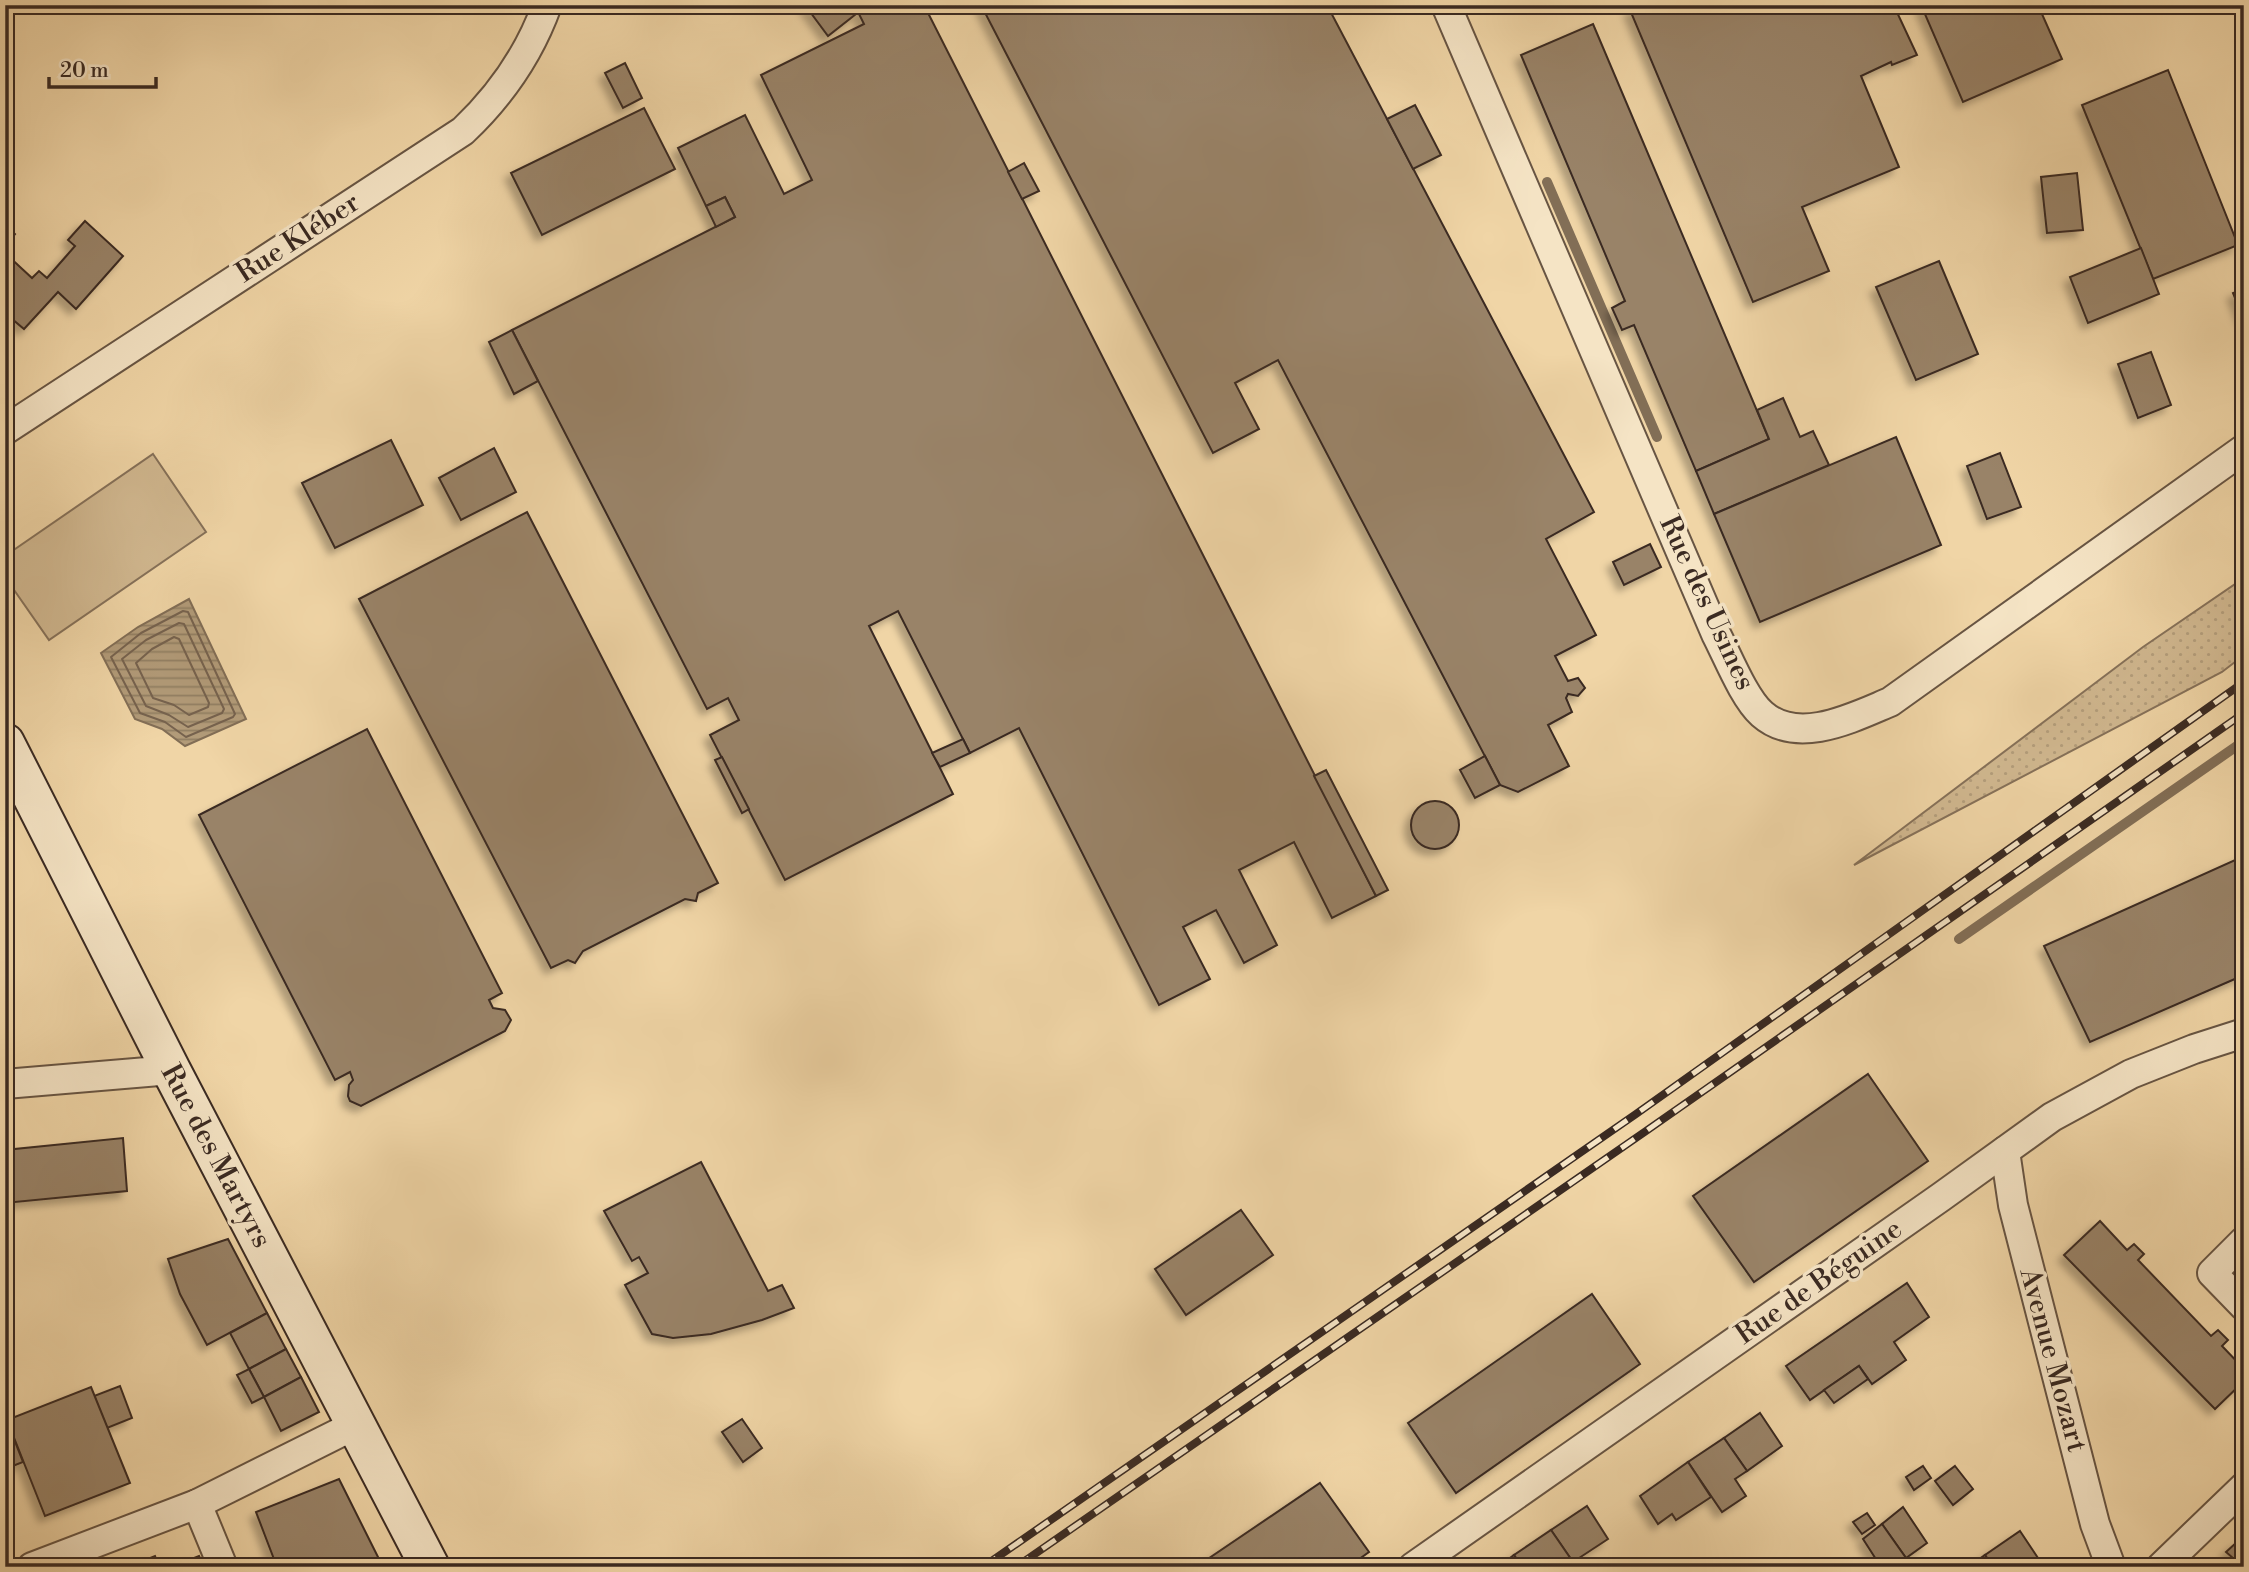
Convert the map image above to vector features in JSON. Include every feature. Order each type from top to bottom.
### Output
[{"type":"main road","name":"Rue des Martyrs","points":[[5,743],[171,1070],[430,1567]]},
{"type":"street","name":"Rue Kléber","points":[[5,429],[463,131],[484,111],[527,54],[547,5]]},
{"type":"street","name":"Rue des Usines","points":[[1446,5],[1716,634],[1742,685],[1763,715],[1789,728],[1831,726],[1890,702],[2244,449]]},
{"type":"street","name":"Rue de Béguine","points":[[1413,1567],[2052,1117],[2132,1073],[2244,1033]]},
{"type":"street","points":[[5,1084],[171,1070]]},
{"type":"street","name":"Avenue Mozart","points":[[2005,1151],[2012,1205],[2095,1524],[2111,1567]]},
{"type":"street","points":[[2244,1241],[2212,1273],[2244,1306]]},
{"type":"street","points":[[32,1567],[197,1504],[357,1424]]},
{"type":"street","points":[[2161,1567],[2244,1487]]},
{"type":"street","points":[[197,1504],[223,1567]]},
{"type":"shaded area","points":[[153,454],[206,532],[49,640],[5,577],[5,556]]},
{"type":"shaded area","points":[[2244,578],[2244,655],[2222,672],[1854,865],[2143,647]]},
{"type":"water","points":[[189,599],[246,719],[185,746],[162,729],[135,719],[101,653],[138,627]]},
{"type":"building","points":[[805,5],[850,5],[856,14],[828,36]]},
{"type":"building","points":[[867,5],[924,5],[1376,896],[1332,918],[1294,842],[1239,870],[1277,945],[1244,963],[1216,910],[1183,927],[1210,979],[1159,1005],[1019,728],[970,753],[898,611],[869,626],[953,794],[785,880],[710,735],[739,720],[728,698],[707,709],[512,330],[735,217],[725,197],[706,206],[678,148],[745,115],[784,194],[812,180],[761,75],[864,24],[857,10]]},
{"type":"building","points":[[981,5],[1327,5],[1594,512],[1546,539],[1596,635],[1555,656],[1568,681],[1578,678],[1585,688],[1578,696],[1568,694],[1566,698],[1572,712],[1548,725],[1569,766],[1518,792],[1500,785],[1278,360],[1235,383],[1259,429],[1213,453]]},
{"type":"building","points":[[1640,5],[1899,5],[1895,8],[1917,55],[1892,65],[1891,62],[1861,76],[1899,167],[1802,207],[1829,271],[1753,302],[1630,10]]},
{"type":"building","points":[[1921,5],[2038,5],[2062,59],[1963,102]]},
{"type":"building","points":[[1593,24],[1769,439],[1696,471],[1634,325],[1622,330],[1612,308],[1625,301],[1521,55]]},
{"type":"building","points":[[625,63],[642,98],[623,108],[605,73]]},
{"type":"building","points":[[2168,70],[2238,245],[2153,279],[2082,105]]},
{"type":"building","points":[[1415,105],[1441,155],[1413,169],[1387,119]]},
{"type":"building","points":[[644,108],[675,169],[542,235],[511,173]]},
{"type":"building","points":[[1024,163],[1039,191],[1022,199],[1008,172]]},
{"type":"building","points":[[2077,173],[2083,230],[2047,233],[2041,177]]},
{"type":"building","points":[[725,197],[735,217],[716,227],[706,206]]},
{"type":"building","points":[[85,221],[123,256],[76,309],[58,292],[24,329],[5,313],[5,253],[32,278],[39,271],[47,278],[75,246],[68,240]]},
{"type":"building","points":[[5,225],[15,234],[5,247]]},
{"type":"building","points":[[2141,248],[2159,294],[2088,323],[2070,277]]},
{"type":"building","points":[[1939,261],[1978,354],[1916,380],[1876,287]]},
{"type":"building","points":[[2244,289],[2244,320],[2233,293]]},
{"type":"building","points":[[512,330],[538,381],[514,394],[489,342]]},
{"type":"building","points":[[2151,352],[2171,405],[2138,418],[2118,364]]},
{"type":"building","points":[[1783,398],[1800,437],[1813,431],[1829,465],[1714,514],[1696,471],[1769,439],[1757,410]]},
{"type":"building","points":[[1896,437],[1941,545],[1760,622],[1714,514]]},
{"type":"building","points":[[391,440],[423,505],[335,548],[302,483]]},
{"type":"building","points":[[494,448],[516,492],[461,520],[439,478]]},
{"type":"building","points":[[2000,453],[2021,507],[1987,519],[1967,466]]},
{"type":"building","points":[[527,512],[718,883],[698,893],[696,901],[685,899],[583,951],[575,963],[568,960],[551,968],[359,599]]},
{"type":"building","points":[[1650,544],[1661,567],[1624,585],[1613,562]]},
{"type":"building","points":[[367,729],[502,993],[489,1000],[493,1008],[505,1010],[511,1020],[505,1031],[361,1106],[350,1101],[348,1096],[349,1085],[353,1080],[350,1072],[335,1080],[199,815]]},
{"type":"building","points":[[963,739],[970,753],[940,767],[932,753]]},
{"type":"building","points":[[1485,756],[1500,785],[1475,798],[1460,770]]},
{"type":"building","points":[[722,757],[749,809],[742,813],[715,760]]},
{"type":"building","points":[[1326,770],[1388,890],[1376,896],[1314,776]]},
{"type":"building","points":[[1435,801],[1452,808],[1459,825],[1452,842],[1435,849],[1418,842],[1411,825],[1418,808]]},
{"type":"building","points":[[2244,856],[2244,975],[2090,1042],[2044,946]]},
{"type":"building","points":[[1868,1074],[1928,1161],[1754,1282],[1693,1196]]},
{"type":"building","points":[[123,1138],[127,1191],[5,1203],[5,1150]]},
{"type":"building","points":[[701,1162],[768,1291],[782,1285],[794,1308],[711,1334],[673,1338],[652,1334],[625,1285],[648,1273],[639,1257],[632,1261],[604,1211]]},
{"type":"building","points":[[1241,1210],[1273,1255],[1186,1315],[1155,1269]]},
{"type":"building","points":[[2100,1221],[2127,1250],[2134,1244],[2144,1254],[2138,1260],[2211,1336],[2218,1330],[2228,1340],[2222,1346],[2244,1369],[2244,1381],[2215,1409],[2064,1255]]},
{"type":"building","points":[[228,1239],[267,1313],[207,1345],[180,1294],[168,1259]]},
{"type":"building","points":[[1907,1283],[1929,1317],[1894,1342],[1906,1360],[1872,1384],[1859,1366],[1810,1400],[1786,1366]]},
{"type":"building","points":[[1592,1294],[1640,1364],[1456,1493],[1408,1423]]},
{"type":"building","points":[[267,1313],[286,1349],[249,1369],[230,1333]]},
{"type":"building","points":[[286,1349],[301,1377],[264,1397],[249,1369]]},
{"type":"building","points":[[1859,1366],[1868,1379],[1834,1403],[1824,1390]]},
{"type":"building","points":[[249,1369],[264,1397],[252,1403],[237,1375]]},
{"type":"building","points":[[301,1377],[319,1412],[281,1431],[264,1397]]},
{"type":"building","points":[[120,1386],[132,1418],[107,1428],[94,1396]]},
{"type":"building","points":[[91,1387],[130,1483],[45,1516],[7,1420]]},
{"type":"building","points":[[1760,1413],[1782,1446],[1747,1471],[1724,1438]]},
{"type":"building","points":[[742,1419],[762,1448],[743,1462],[722,1432]]},
{"type":"building","points":[[10,1429],[23,1462],[5,1469],[5,1431]]},
{"type":"building","points":[[1724,1438],[1747,1471],[1735,1479],[1746,1496],[1722,1512],[1688,1462]]},
{"type":"building","points":[[1688,1462],[1711,1497],[1676,1520],[1672,1514],[1658,1524],[1640,1496]]},
{"type":"building","points":[[1923,1466],[1931,1478],[1914,1490],[1906,1477]]},
{"type":"building","points":[[1955,1466],[1973,1489],[1953,1505],[1935,1481]]},
{"type":"building","points":[[339,1479],[383,1567],[277,1567],[256,1512]]},
{"type":"building","points":[[1320,1483],[1369,1552],[1348,1567],[1196,1567]]},
{"type":"building","points":[[1587,1506],[1608,1539],[1573,1562],[1551,1530]]},
{"type":"building","points":[[1903,1507],[1927,1543],[1906,1558],[1882,1524]]},
{"type":"building","points":[[1867,1513],[1875,1525],[1862,1534],[1853,1522]]},
{"type":"building","points":[[1882,1524],[1906,1558],[1892,1567],[1881,1567],[1863,1539]]},
{"type":"building","points":[[1551,1530],[1573,1562],[1567,1567],[1522,1567],[1514,1555]]},
{"type":"building","points":[[2020,1531],[2042,1564],[2038,1567],[1993,1567],[1985,1555]]},
{"type":"building","points":[[2238,1541],[2244,1546],[2244,1567],[2225,1567],[2233,1558],[2226,1552]]},
{"type":"building","points":[[1514,1555],[1522,1567],[1498,1567]]},
{"type":"building","points":[[1985,1555],[1993,1567],[1968,1567]]},
{"type":"building","points":[[155,1556],[159,1567],[130,1567],[130,1566]]},
{"type":"building","points":[[199,1556],[204,1567],[171,1567]]},
{"type":"waterway","points":[[1547,182],[1657,437]]},
{"type":"waterway","points":[[1959,939],[2244,741]]},
{"type":"railway","points":[[983,1567],[1636,1114],[2244,682]]},
{"type":"railway","points":[[1016,1567],[2244,713]]}]
